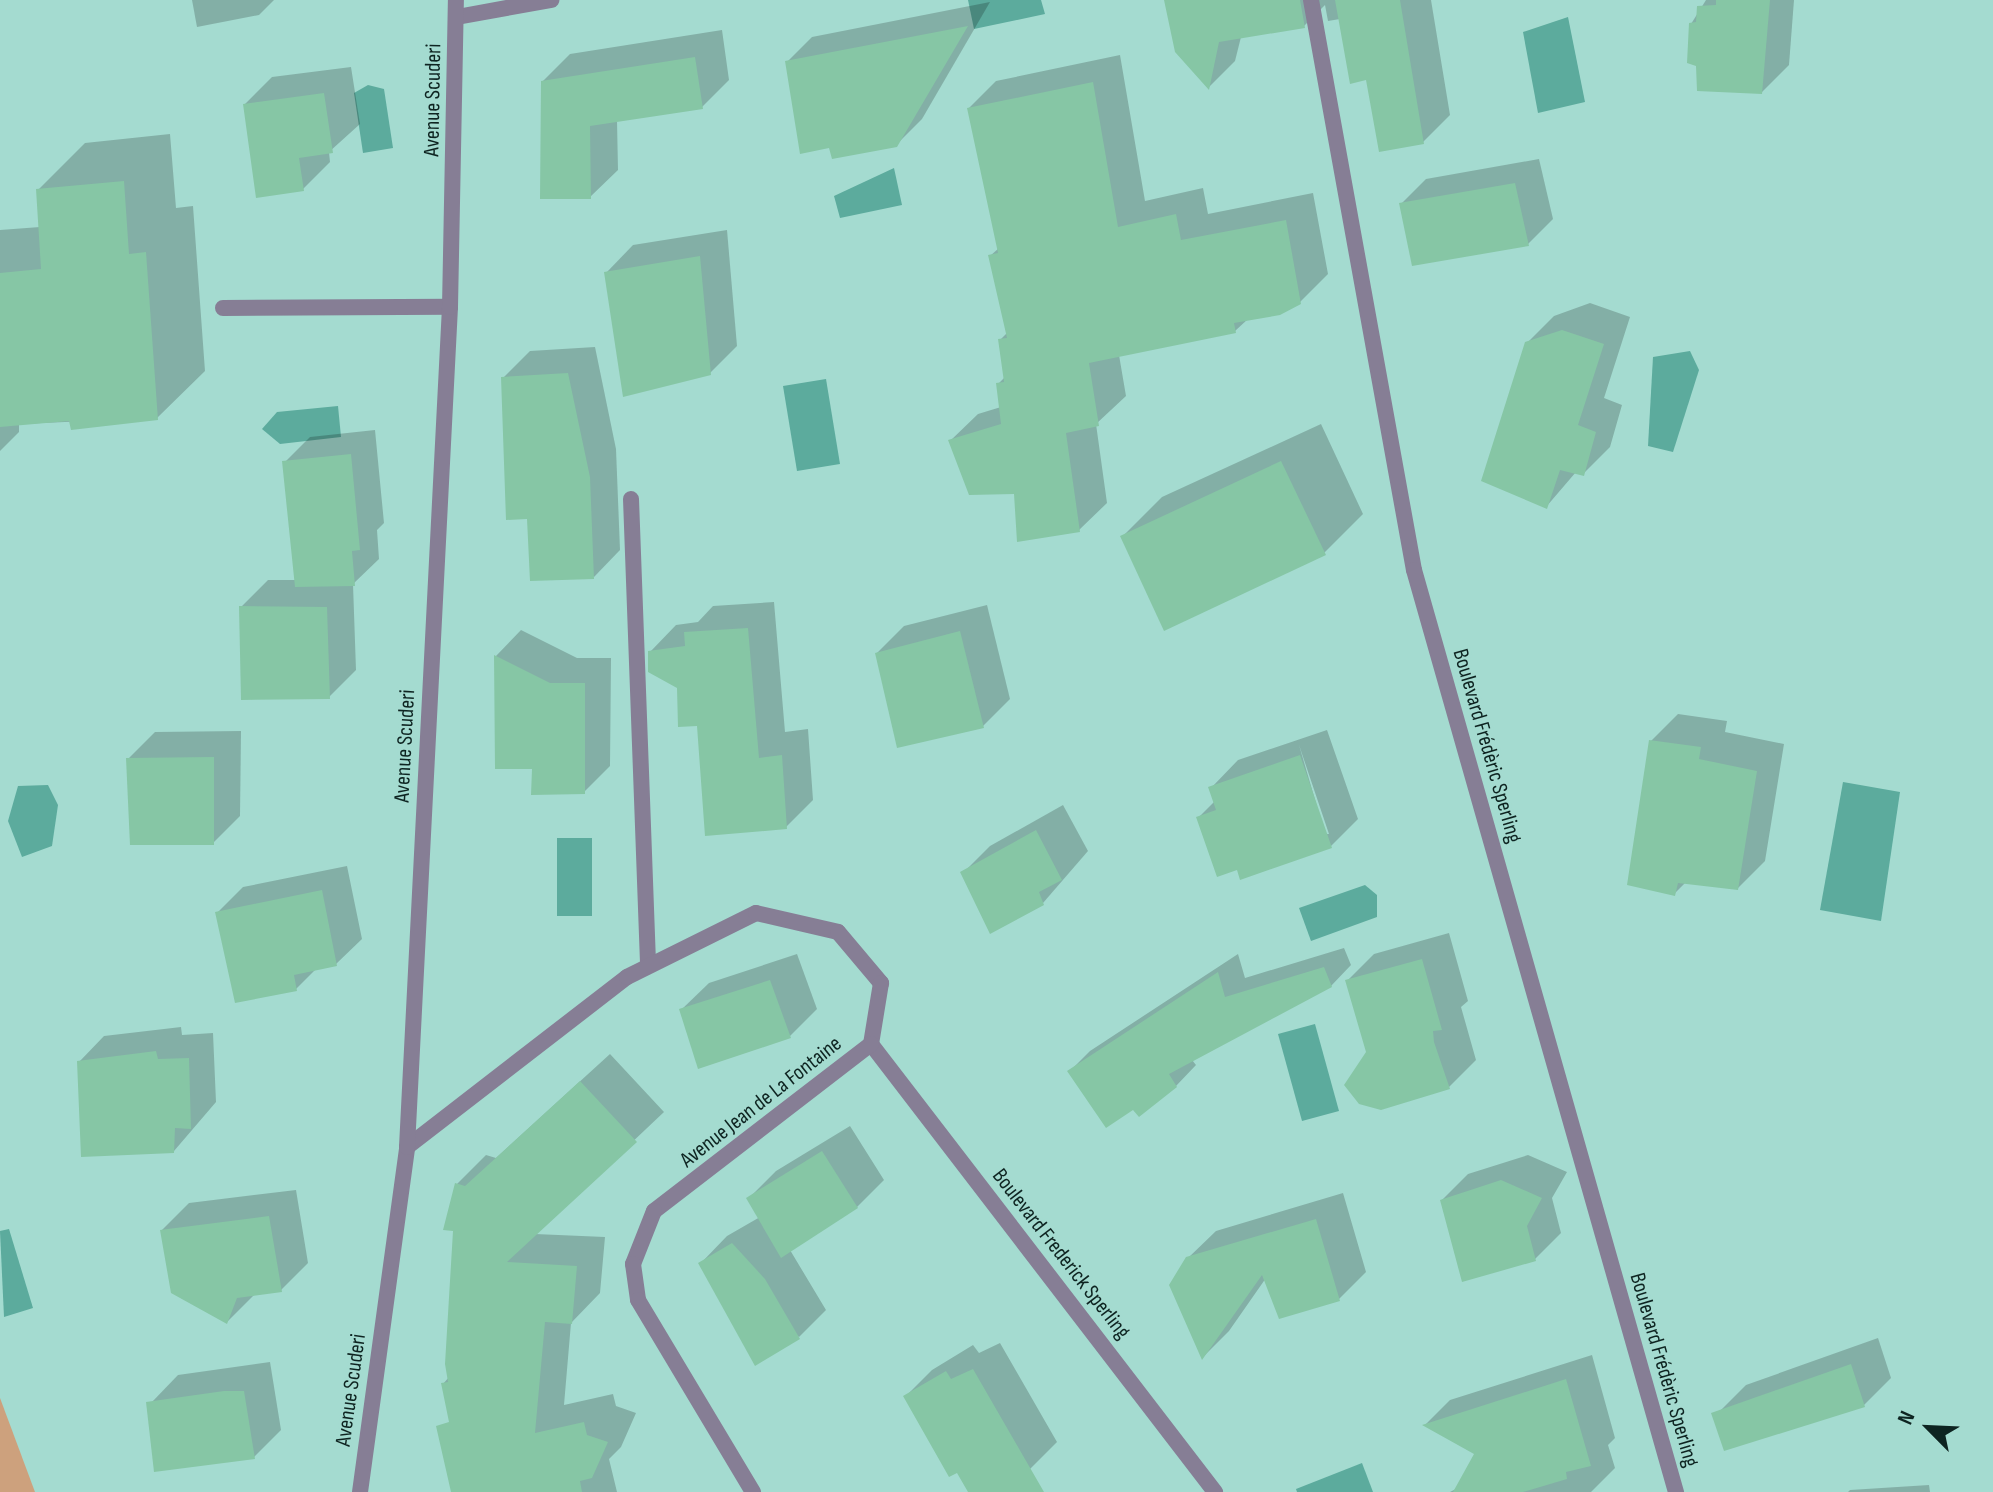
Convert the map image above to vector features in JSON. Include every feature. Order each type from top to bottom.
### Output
[{"type":"street","points":[[456,8],[551,0]]},
{"type":"street","name":"Boulevard Frédèric Sperling","points":[[1311,0],[1414,570],[1676,1492]]},
{"type":"street","name":"Avenue Scuderi","points":[[360,1492],[407,1147],[450,307],[456,8]]},
{"type":"street","points":[[223,308],[450,307]]},
{"type":"street","points":[[631,499],[648,966]]},
{"type":"street","name":"Avenue Jean de La Fontaine","points":[[407,1147],[627,977],[648,966],[756,913],[838,932],[881,983],[871,1044],[654,1211],[633,1264],[638,1300],[753,1492]]},
{"type":"street","name":"Boulevard Frederick Sperling","points":[[871,1044],[1215,1492]]},
{"type":"shaded area","points":[[968,0],[1041,0],[1045,14],[974,29]]},
{"type":"shaded area","points":[[1568,17],[1585,102],[1538,113],[1523,32]]},
{"type":"shaded area","points":[[368,85],[384,89],[393,148],[363,153],[354,93]]},
{"type":"shaded area","points":[[894,168],[902,205],[840,218],[834,196]]},
{"type":"shaded area","points":[[1690,351],[1699,370],[1673,452],[1648,446],[1653,357]]},
{"type":"shaded area","points":[[826,379],[840,464],[797,471],[783,386]]},
{"type":"shaded area","points":[[338,406],[341,437],[280,444],[262,429],[277,412]]},
{"type":"shaded area","points":[[1843,782],[1900,792],[1881,921],[1820,910]]},
{"type":"shaded area","points":[[48,785],[58,805],[52,846],[22,857],[8,821],[18,786]]},
{"type":"shaded area","points":[[557,838],[592,838],[592,916],[557,916]]},
{"type":"shaded area","points":[[1365,885],[1377,895],[1377,917],[1311,941],[1299,908]]},
{"type":"shaded area","points":[[1315,1024],[1339,1111],[1302,1121],[1278,1034]]},
{"type":"shaded area","points":[[9,1229],[33,1308],[4,1317],[0,1231]]},
{"type":"shaded area","points":[[0,1398],[35,1492],[0,1492]]},
{"type":"shaded area","points":[[1362,1463],[1373,1492],[1297,1492],[1296,1489]]},
{"type":"building","points":[[1164,0],[1300,0],[1305,28],[1219,42],[1209,90],[1175,52]]},
{"type":"building","points":[[1335,0],[1400,0],[1424,144],[1379,152],[1366,80],[1350,84]]},
{"type":"building","points":[[1716,0],[1770,0],[1762,94],[1697,91],[1696,66],[1687,63],[1689,23],[1696,22],[1697,6],[1716,5]]},
{"type":"building","points":[[968,26],[897,147],[832,159],[829,148],[800,154],[785,61]]},
{"type":"building","points":[[695,57],[703,109],[590,126],[591,199],[540,199],[541,81]]},
{"type":"building","points":[[1093,82],[1118,227],[1176,214],[1181,240],[1286,220],[1301,304],[1280,315],[1234,323],[1236,333],[1089,363],[1099,426],[1066,433],[1080,532],[1017,542],[1014,494],[969,495],[948,440],[1001,424],[996,383],[1004,382],[998,339],[1007,338],[988,255],[998,253],[967,108]]},
{"type":"building","points":[[324,93],[333,153],[299,158],[304,191],[256,198],[243,104]]},
{"type":"building","points":[[124,181],[129,254],[146,252],[158,420],[71,430],[69,421],[0,427],[0,273],[41,269],[36,189]]},
{"type":"building","points":[[1515,183],[1529,246],[1412,266],[1399,203]]},
{"type":"building","points":[[700,256],[711,375],[623,397],[604,272]]},
{"type":"building","points":[[1562,330],[1604,344],[1578,425],[1596,432],[1584,476],[1560,470],[1547,509],[1481,481],[1525,342]]},
{"type":"building","points":[[568,373],[590,477],[594,579],[530,581],[527,519],[506,520],[501,377]]},
{"type":"building","points":[[351,454],[360,550],[352,551],[355,586],[295,587],[282,461]]},
{"type":"building","points":[[1281,461],[1326,555],[1164,631],[1120,536]]},
{"type":"building","points":[[239,606],[327,607],[330,699],[241,700]]},
{"type":"building","points":[[748,628],[759,758],[782,755],[787,829],[705,836],[697,726],[678,727],[677,688],[648,672],[648,651],[685,646],[684,632]]},
{"type":"building","points":[[960,631],[984,728],[897,748],[875,653]]},
{"type":"building","points":[[494,655],[550,683],[585,683],[585,794],[531,795],[532,769],[495,769]]},
{"type":"building","points":[[1649,740],[1701,747],[1699,759],[1757,771],[1738,890],[1678,883],[1675,896],[1627,885]]},
{"type":"building","points":[[1300,755],[1332,848],[1240,880],[1237,870],[1217,877],[1196,817],[1216,810],[1208,787]]},
{"type":"building","points":[[214,757],[214,845],[130,845],[126,758]]},
{"type":"building","points":[[1036,830],[1062,880],[1039,892],[1044,905],[990,934],[960,872]]},
{"type":"building","points":[[322,890],[337,966],[294,975],[297,991],[235,1003],[215,912]]},
{"type":"building","points":[[1422,959],[1442,1030],[1433,1031],[1434,1042],[1450,1089],[1381,1110],[1359,1104],[1344,1085],[1366,1052],[1345,980]]},
{"type":"building","points":[[1324,967],[1332,987],[1169,1074],[1177,1087],[1139,1117],[1133,1110],[1106,1128],[1067,1071],[1218,972],[1225,997]]},
{"type":"building","points":[[770,980],[791,1038],[698,1069],[679,1009]]},
{"type":"building","points":[[156,1051],[158,1059],[189,1058],[191,1129],[175,1128],[174,1153],[81,1157],[77,1061]]},
{"type":"building","points":[[580,1081],[637,1142],[507,1262],[577,1266],[572,1324],[545,1322],[535,1433],[584,1422],[587,1435],[608,1442],[592,1478],[580,1481],[582,1492],[451,1492],[436,1426],[449,1422],[441,1383],[448,1382],[445,1364],[453,1231],[443,1230],[455,1183],[465,1186]]},
{"type":"building","points":[[822,1151],[858,1208],[781,1258],[746,1198]]},
{"type":"building","points":[[1501,1180],[1542,1198],[1527,1226],[1536,1261],[1462,1282],[1440,1200]]},
{"type":"building","points":[[269,1216],[282,1292],[237,1298],[227,1324],[171,1293],[160,1230]]},
{"type":"building","points":[[1316,1219],[1340,1301],[1279,1319],[1262,1275],[1202,1360],[1169,1285],[1186,1257]]},
{"type":"building","points":[[732,1243],[765,1279],[800,1339],[755,1366],[698,1263]]},
{"type":"building","points":[[1851,1364],[1865,1407],[1724,1451],[1711,1413]]},
{"type":"building","points":[[973,1369],[1044,1492],[968,1492],[957,1473],[949,1477],[903,1396],[946,1371],[951,1379]]},
{"type":"building","points":[[1566,1379],[1591,1466],[1566,1472],[1567,1479],[1523,1492],[1453,1492],[1474,1454],[1422,1425]]},
{"type":"building","points":[[244,1391],[255,1459],[154,1472],[146,1402]]}]
